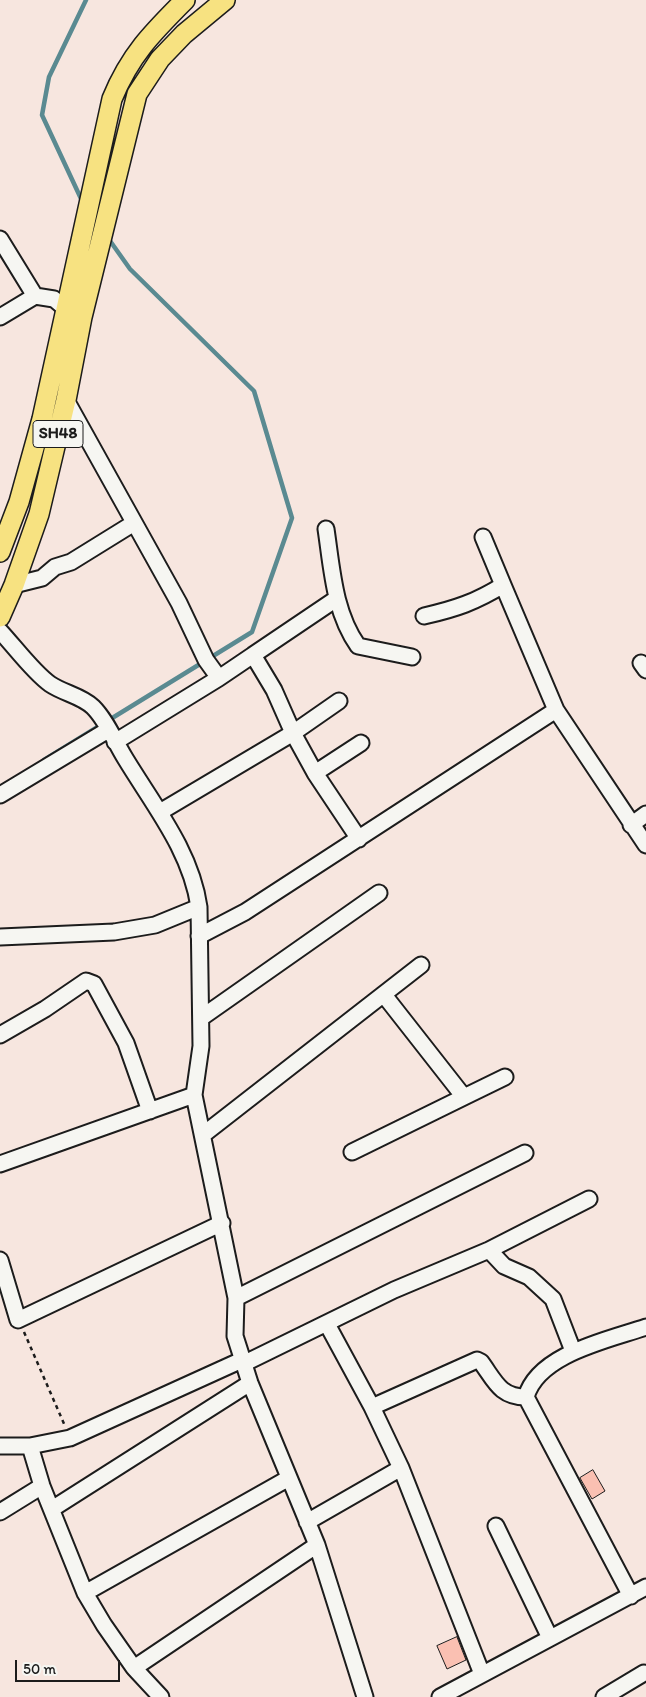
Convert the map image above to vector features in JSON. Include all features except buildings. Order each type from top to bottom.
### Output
[{"type":"main road","name":"SH48","points":[[0,552],[19,502],[42,419],[112,98],[124,72],[144,42],[185,0]]},
{"type":"main road","name":"SH48","points":[[0,617],[39,514],[66,400],[82,316],[137,94],[160,59],[184,34],[225,0]]},
{"type":"street","points":[[0,239],[35,296]]},
{"type":"street","points":[[0,317],[35,296],[54,299],[66,309]]},
{"type":"street","points":[[66,400],[179,603],[206,660],[219,678]]},
{"type":"street","points":[[14,584],[42,578],[55,567],[71,562],[134,523]]},
{"type":"street","points":[[326,529],[336,599],[358,646],[412,657]]},
{"type":"street","points":[[483,537],[556,710],[646,845]]},
{"type":"street","points":[[424,616],[455,609],[503,585]]},
{"type":"street","points":[[0,795],[219,678],[336,599]]},
{"type":"street","points":[[0,631],[49,683],[93,707],[108,727],[160,812],[186,859],[196,886],[199,907],[201,1046],[194,1095],[204,1134],[236,1298],[235,1336],[245,1361],[250,1383],[317,1546],[365,1697]]},
{"type":"street","points":[[253,655],[274,690],[293,733],[315,773],[359,839]]},
{"type":"street","points":[[160,812],[293,733],[339,701]]},
{"type":"street","points":[[199,936],[245,912],[556,710]]},
{"type":"street","points":[[315,773],[361,743]]},
{"type":"street","points":[[631,825],[646,814]]},
{"type":"street","points":[[201,1018],[378,893]]},
{"type":"street","points":[[0,937],[114,932],[155,925],[199,907]]},
{"type":"street","points":[[204,1134],[421,966]]},
{"type":"street","points":[[0,1034],[45,1009],[86,981],[94,984],[126,1043],[150,1111]]},
{"type":"street","points":[[384,994],[464,1097]]},
{"type":"street","points":[[352,1152],[505,1077]]},
{"type":"street","points":[[0,1164],[194,1095]]},
{"type":"street","points":[[236,1298],[525,1153]]},
{"type":"street","points":[[0,1446],[30,1446],[70,1438],[327,1324],[394,1290],[488,1250],[590,1199]]},
{"type":"street","points":[[0,1260],[18,1320],[222,1223]]},
{"type":"street","points":[[488,1250],[504,1266],[529,1277],[553,1299],[573,1351]]},
{"type":"street","points":[[327,1324],[372,1407],[400,1468],[482,1674]]},
{"type":"street","points":[[526,1397],[535,1379],[573,1351],[646,1327]]},
{"type":"street","points":[[372,1407],[477,1360],[481,1362],[504,1393],[512,1397],[526,1397]]},
{"type":"street","points":[[52,1509],[250,1383]]},
{"type":"street","points":[[526,1397],[630,1596]]},
{"type":"street","points":[[30,1446],[42,1486],[85,1593],[104,1625],[134,1668],[161,1697]]},
{"type":"street","points":[[307,1522],[400,1468]]},
{"type":"street","points":[[85,1593],[289,1478]]},
{"type":"street","points":[[0,1512],[42,1486]]},
{"type":"street","points":[[496,1526],[550,1638]]},
{"type":"street","points":[[134,1668],[317,1546]]},
{"type":"street","points":[[440,1697],[646,1587]]},
{"type":"street","points":[[604,1697],[644,1673]]},
{"type":"path","points":[[18,1320],[70,1438]]},
{"type":"waterway","points":[[83,203],[42,115],[49,77],[86,0]]},
{"type":"waterway","points":[[44,760],[252,632],[292,518],[254,391],[130,269],[108,238]]}]
